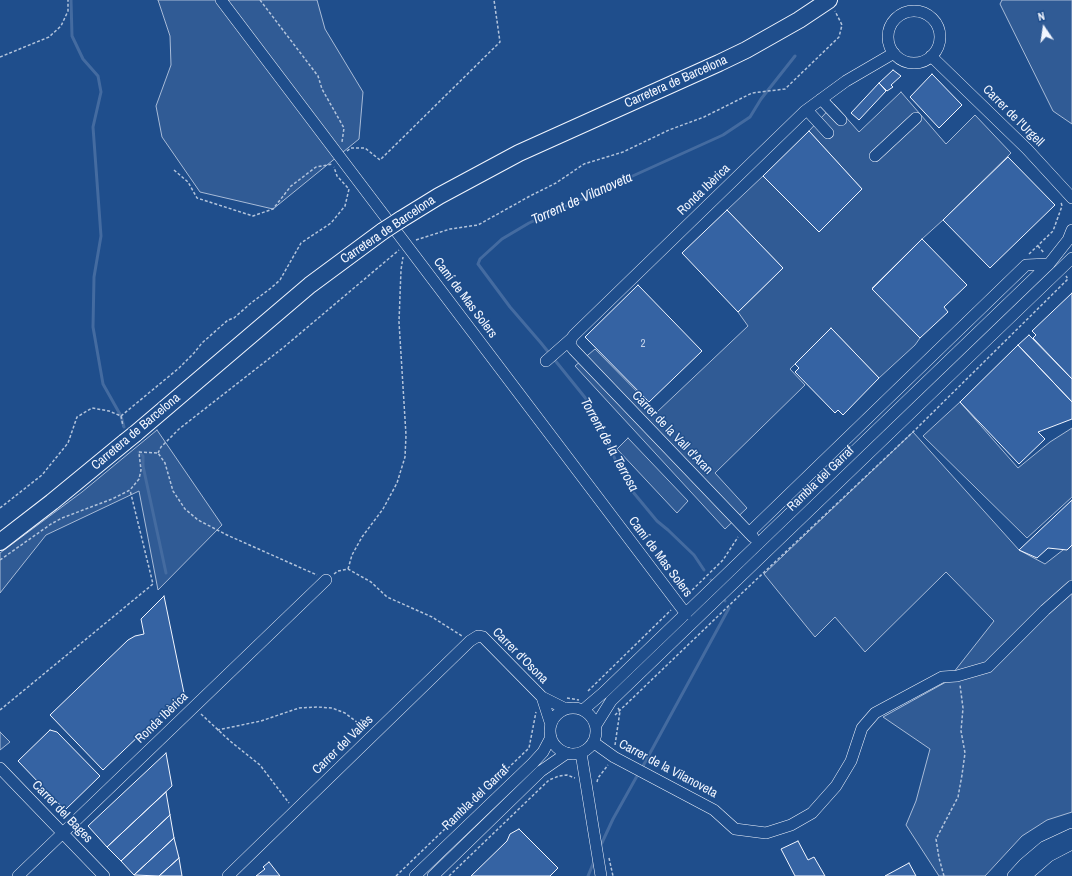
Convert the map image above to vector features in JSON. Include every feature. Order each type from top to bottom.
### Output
[{"type":"highway","name":"Carretera de Barcelona","points":[[0,542],[52,502],[128,434],[310,285],[383,231],[439,196],[519,153],[746,50],[831,4]]},
{"type":"street","name":"Camí de Mas Solers","points":[[221,0],[336,161],[406,244],[686,614]]},
{"type":"street","points":[[916,11],[924,13],[932,18],[937,24],[940,33],[938,46],[931,56],[924,61],[912,63],[900,59],[894,53],[889,46],[889,29],[893,21],[900,15],[907,12],[916,11]]},
{"type":"street","name":"Ronda Ibèrica","points":[[546,361],[571,339],[807,110],[846,81],[894,53]]},
{"type":"street","name":"Carrer de l'Urgell","points":[[931,56],[1027,149],[1072,198]]},
{"type":"street","points":[[822,99],[840,120]]},
{"type":"street","points":[[807,110],[828,133]]},
{"type":"street","points":[[875,156],[916,118]]},
{"type":"street","name":"Rambla del Garraf","points":[[722,586],[759,543],[1049,264],[1068,240],[1072,230]]},
{"type":"street","name":"Rambla del Garraf","points":[[593,742],[596,735],[596,725],[611,701],[713,595],[1072,258]]},
{"type":"street","name":"Rambla del Garraf","points":[[747,531],[1026,265],[1049,264]]},
{"type":"street","name":"Carrer de la Vall d'Aran","points":[[571,339],[570,345],[574,350],[759,543]]},
{"type":"street","name":"Ronda Ibèrica","points":[[18,876],[326,580]]},
{"type":"street","points":[[957,676],[988,667],[1045,610],[1072,586]]},
{"type":"street","name":"Rambla del Garraf","points":[[584,710],[686,614],[713,595]]},
{"type":"street","name":"Carrer d'Osona","points":[[474,638],[483,637],[542,698],[566,709]]},
{"type":"street","name":"Carrer del Vallès","points":[[228,876],[474,638]]},
{"type":"street","name":"Carrer de la Vilanoveta","points":[[593,742],[614,757],[714,810],[735,829],[766,833],[791,825],[812,813],[836,786],[851,760],[862,728],[876,714],[942,677],[957,676]]},
{"type":"street","name":"Carrer d'Osona","points":[[542,698],[551,725]]},
{"type":"street","points":[[593,742],[587,750],[581,753],[567,753],[557,747],[551,737],[551,725],[557,715],[566,709],[574,708],[584,710],[591,716],[596,725]]},
{"type":"street","name":"Rambla del Garraf","points":[[415,876],[543,752],[551,737]]},
{"type":"street","name":"Rambla del Garraf","points":[[433,876],[541,771],[567,753]]},
{"type":"street","points":[[581,753],[601,876]]},
{"type":"street","name":"Carrer del Bages","points":[[0,768],[104,876]]},
{"type":"street","points":[[1013,876],[1024,864],[1044,847],[1072,834]]},
{"type":"street","points":[[1026,876],[1049,856],[1072,844]]},
{"type":"path","points":[[0,57],[49,37],[61,26],[68,11],[68,0]]},
{"type":"path","points":[[121,416],[179,368],[202,343],[228,320],[234,318],[280,280],[301,243],[331,223],[345,206],[349,190],[337,176],[336,161],[344,128],[322,89],[318,76],[260,0]]},
{"type":"path","points":[[174,170],[188,182],[197,198],[253,216],[273,208],[291,186],[316,167],[336,161],[351,148],[365,148],[380,160],[500,42],[494,0]]},
{"type":"path","points":[[158,453],[161,447],[179,429],[284,346],[406,244],[450,229],[478,225],[556,183],[584,164],[623,152],[669,130],[704,117],[752,93],[785,90],[839,37],[842,25],[831,4]]},
{"type":"path","points":[[1026,257],[1053,231],[1062,206]]},
{"type":"path","points":[[348,569],[352,555],[362,537],[383,509],[397,483],[405,457],[406,435],[399,322],[401,270],[406,244]]},
{"type":"path","points":[[611,720],[741,594],[913,432],[1068,279]]},
{"type":"path","points":[[0,508],[42,475],[68,444],[77,417],[92,408],[109,411],[121,416],[128,434]]},
{"type":"path","points":[[0,560],[51,524],[62,518],[112,499],[130,490],[139,479],[141,470],[139,452],[158,453]]},
{"type":"path","points":[[158,453],[165,464],[173,491],[185,509],[198,520],[227,535],[326,580],[338,571],[348,569],[371,582],[387,597],[474,638]]},
{"type":"path","points":[[0,710],[153,584],[130,490]]},
{"type":"path","points":[[584,695],[723,560],[740,534],[747,531]]},
{"type":"path","points":[[944,876],[938,858],[936,839],[958,797],[965,753],[961,731],[963,708],[960,684],[957,676]]},
{"type":"path","points":[[595,684],[603,693]]},
{"type":"path","points":[[566,697],[579,700]]},
{"type":"path","points":[[396,876],[528,748],[537,704],[542,698]]},
{"type":"path","points":[[596,784],[598,778],[614,757],[620,711],[611,701]]},
{"type":"path","points":[[194,707],[218,730],[260,765],[280,790],[294,811]]},
{"type":"path","points":[[218,730],[261,721],[299,708],[317,707],[332,708],[345,713],[373,735]]},
{"type":"path","points":[[449,876],[549,780],[558,776],[567,775],[585,780]]},
{"type":"path","points":[[608,853],[613,876]]},
{"type":"shaded area","points":[[158,0],[317,0],[325,29],[363,92],[359,139],[273,209],[200,192],[162,137],[156,106],[171,65],[170,36]]},
{"type":"shaded area","points":[[1002,0],[1072,0],[1072,124],[1053,111],[1000,4]]},
{"type":"shaded area","points":[[901,92],[946,144],[975,115],[1011,153],[872,288],[920,338],[915,345],[879,378],[831,328],[790,369],[805,385],[715,473],[747,508],[725,529],[575,366],[595,349],[657,412],[748,326],[738,312],[783,268],[727,210],[763,176],[819,232],[862,189],[809,131],[834,104],[859,132]]},
{"type":"shaded area","points":[[960,402],[1018,468],[1050,442],[1072,428],[1072,497],[1027,538],[923,436]]},
{"type":"shaded area","points":[[157,430],[222,525],[158,590],[139,491],[46,535],[0,593],[0,553],[82,492]]},
{"type":"shaded area","points":[[913,432],[1019,550],[1045,564],[1072,543],[1072,812],[1047,820],[1022,836],[985,876],[939,876],[906,825],[916,801],[930,749],[883,717],[946,682],[994,621],[946,572],[865,652],[835,617],[815,637],[764,574]]},
{"type":"shaded area","points":[[628,438],[688,501],[677,513],[617,449]]},
{"type":"shaded area","points":[[0,732],[10,742],[0,750]]},
{"type":"building","points":[[893,70],[901,76],[891,85],[893,87],[887,91],[879,83]]},
{"type":"building","points":[[932,74],[962,105],[939,128],[910,97]]},
{"type":"building","points":[[879,83],[886,91],[859,120],[851,113]]},
{"type":"building","points":[[809,131],[862,189],[819,232],[763,176]]},
{"type":"building","points":[[1008,157],[1055,205],[990,268],[943,220]]},
{"type":"building","points":[[727,210],[783,268],[738,312],[682,253]]},
{"type":"building","points":[[922,239],[967,285],[944,307],[948,312],[920,338],[872,289]]},
{"type":"building","points":[[638,285],[702,351],[649,402],[585,337]]},
{"type":"building","points":[[1072,293],[1072,379],[1033,338],[1036,335],[1032,331]]},
{"type":"building","points":[[831,328],[879,378],[843,415],[838,410],[835,413],[795,372],[799,368],[795,364]]},
{"type":"building","points":[[1029,335],[1072,379],[1072,402],[1018,345]]},
{"type":"building","points":[[1018,345],[1072,402],[1072,419],[1038,432],[1045,439],[1019,464],[960,402]]},
{"type":"building","points":[[1072,500],[1072,545],[1067,550],[1048,548],[1037,558],[1019,550]]},
{"type":"building","points":[[164,596],[184,693],[103,770],[50,715],[128,640],[135,636],[144,634],[141,619]]},
{"type":"building","points":[[50,730],[57,732],[100,776],[65,810],[18,761]]},
{"type":"building","points":[[166,753],[172,786],[107,847],[88,826]]},
{"type":"building","points":[[166,792],[170,815],[121,861],[107,847]]},
{"type":"building","points":[[170,815],[174,838],[134,875],[121,861]]},
{"type":"building","points":[[519,829],[558,868],[550,876],[471,876],[507,841],[510,834]]},
{"type":"building","points":[[174,838],[179,858],[159,876],[134,875]]},
{"type":"building","points":[[798,841],[808,860],[814,857],[825,876],[795,876],[781,849]]},
{"type":"building","points":[[179,858],[182,876],[159,876]]},
{"type":"building","points":[[269,862],[280,876],[256,876],[265,869],[263,867]]},
{"type":"building","points":[[909,863],[916,876],[885,876]]},
{"type":"waterway","points":[[71,0],[72,36],[83,59],[98,76],[101,92],[93,127],[101,236],[94,277],[93,327],[103,384],[121,416],[124,427]]},
{"type":"waterway","name":"Torrent de Vilanoveta","points":[[704,570],[694,555],[657,521],[633,492],[617,464],[605,435],[587,400],[510,307],[478,264],[480,259],[502,239],[529,223],[723,135],[750,117],[761,99],[795,56]]},
{"type":"waterway","points":[[139,452],[143,456],[143,466],[166,573]]},
{"type":"waterway","name":"Torrent de la Terrosa","points":[[711,580],[725,601]]},
{"type":"waterway","name":"Torrent de la Terrosa","points":[[643,766],[729,608]]},
{"type":"waterway","name":"Torrent de Vilanoveta","points":[[600,847],[613,819],[637,776]]},
{"type":"waterway","name":"Torrent de Vilanoveta","points":[[588,876],[595,859]]}]
